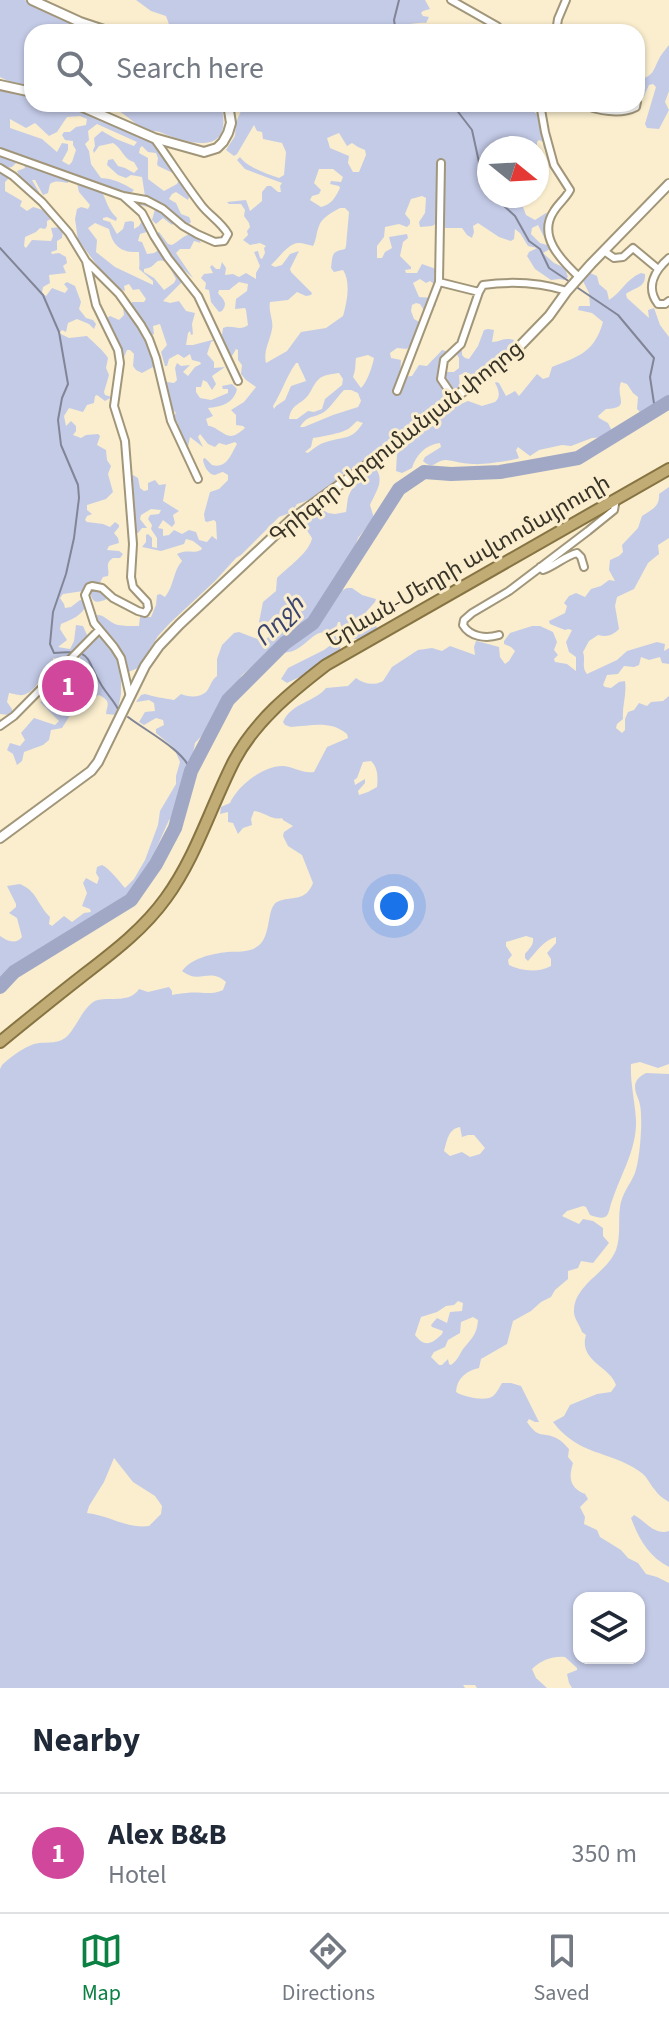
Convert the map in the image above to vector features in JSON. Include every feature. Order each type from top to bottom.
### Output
[{"type":"highway","name":"Երևան-Մեղրի ավտոմայրուղի","points":[[0,1042],[150,919],[169,895],[190,858],[235,759],[266,716],[291,692],[338,658],[669,469]]},
{"type":"street","points":[[32,0],[86,24]]},
{"type":"street","points":[[451,0],[493,24]]},
{"type":"street","points":[[557,24],[566,0]]},
{"type":"street","points":[[0,85],[24,90]]},
{"type":"street","points":[[94,112],[154,138],[204,152],[217,148],[223,142],[231,123],[229,112]]},
{"type":"street","points":[[541,112],[554,165],[570,190],[549,221],[551,242],[561,260],[579,277]]},
{"type":"street","points":[[542,117],[544,112]]},
{"type":"street","points":[[0,152],[123,196],[146,200],[163,209],[183,226],[209,239],[220,242],[226,239],[226,230],[211,217],[154,138]]},
{"type":"street","points":[[397,391],[439,282],[441,163]]},
{"type":"street","points":[[0,168],[42,202],[69,233],[86,261],[119,294],[149,339],[171,421],[198,479]]},
{"type":"street","name":"Գրիգոր Արզումանյան փողոց","points":[[0,838],[91,771],[105,751],[145,666],[180,624],[292,519],[494,370],[549,316],[579,277],[669,184]]},
{"type":"street","points":[[123,196],[142,213],[168,258],[198,296],[238,381]]},
{"type":"street","points":[[604,251],[614,258],[623,257],[633,248],[657,268]]},
{"type":"street","points":[[669,258],[657,268],[651,289],[658,304],[669,301]]},
{"type":"street","points":[[86,261],[96,305],[118,350],[120,363],[114,406],[125,441],[133,544],[131,577],[133,587],[147,602],[148,608],[145,613],[138,611],[113,598],[102,588],[92,586],[86,591],[86,600],[94,623],[121,658],[130,697]]},
{"type":"street","points":[[439,282],[479,292]]},
{"type":"street","points":[[454,398],[441,379],[444,360],[461,344],[483,285],[549,285],[567,291]]},
{"type":"street","points":[[499,635],[492,637],[468,632],[463,625],[464,620],[509,591],[614,510],[616,499]]},
{"type":"street","points":[[540,567],[543,570],[550,568],[577,553],[584,567]]},
{"type":"street","points":[[1,725],[14,716],[99,630]]},
{"type":"shaded area","points":[[0,0],[33,2],[75,23],[24,24],[24,85],[0,77]]},
{"type":"shaded area","points":[[136,0],[425,0],[430,9],[421,13],[429,17],[426,23],[410,24],[169,24],[166,16],[151,11]]},
{"type":"shaded area","points":[[669,45],[669,91],[665,102],[669,110],[659,129],[647,128],[645,124],[656,87],[649,85],[645,94],[645,78]]},
{"type":"shaded area","points":[[0,88],[24,94],[24,112],[86,112],[151,140],[165,154],[177,175],[158,166],[156,153],[148,152],[142,146],[139,153],[148,158],[148,179],[164,191],[177,184],[179,179],[185,182],[188,200],[176,192],[169,199],[191,222],[189,224],[179,219],[161,204],[174,222],[172,225],[163,218],[156,224],[152,220],[155,209],[141,205],[138,200],[145,196],[142,177],[131,175],[126,178],[107,165],[108,160],[113,159],[118,166],[134,173],[138,169],[134,162],[113,143],[99,146],[94,153],[93,150],[94,138],[102,131],[134,146],[137,142],[97,124],[88,131],[89,140],[85,144],[91,164],[101,178],[122,183],[134,190],[132,192],[108,189],[70,173],[68,183],[52,183],[48,193],[43,195],[35,180],[32,180],[39,195],[17,171],[25,168],[24,165],[16,163],[6,168],[0,164]],"holes":[[[80,116],[87,119],[86,125],[62,135],[65,140],[73,141],[76,150],[69,165],[62,161],[68,144],[62,143],[57,152],[42,139],[10,128],[10,119],[26,128],[35,123],[49,136],[57,132],[67,117]]]},
{"type":"shaded area","points":[[120,112],[222,112],[222,132],[208,142],[186,141],[144,129]]},
{"type":"shaded area","points":[[241,112],[534,112],[540,117],[544,136],[477,136],[477,208],[523,208],[526,215],[535,220],[546,213],[550,214],[544,224],[549,230],[549,241],[538,225],[532,228],[531,234],[540,243],[550,246],[543,253],[565,268],[568,277],[551,280],[535,269],[527,256],[537,248],[528,246],[515,229],[511,241],[478,223],[473,226],[472,238],[462,228],[445,228],[439,222],[420,227],[426,198],[411,199],[405,214],[410,224],[407,227],[399,224],[385,227],[384,237],[377,246],[377,258],[382,258],[392,248],[389,237],[407,234],[400,256],[411,267],[405,270],[406,273],[417,273],[422,264],[436,269],[435,261],[438,259],[434,284],[420,279],[413,283],[419,297],[433,298],[436,303],[435,307],[425,312],[420,304],[412,305],[414,319],[424,328],[417,343],[390,353],[391,358],[401,360],[400,377],[412,376],[419,365],[427,366],[442,350],[446,351],[442,367],[447,372],[454,372],[459,368],[459,358],[454,349],[462,347],[462,355],[469,359],[484,330],[494,330],[492,342],[514,340],[513,346],[474,377],[469,373],[459,375],[460,388],[414,424],[408,434],[400,433],[400,439],[354,471],[346,471],[323,491],[279,517],[170,623],[138,668],[121,675],[117,715],[106,714],[107,701],[99,695],[82,707],[76,706],[62,728],[51,730],[49,740],[43,745],[24,752],[22,761],[17,765],[13,754],[7,750],[10,743],[20,746],[25,740],[21,733],[34,718],[55,725],[59,721],[40,702],[55,699],[54,711],[58,713],[62,706],[57,697],[59,693],[73,701],[74,693],[84,695],[92,691],[74,685],[76,676],[69,670],[81,660],[70,653],[67,656],[69,662],[65,664],[53,658],[53,667],[44,671],[30,692],[21,695],[9,693],[7,702],[12,713],[0,714],[0,173],[9,175],[5,191],[22,201],[20,206],[27,211],[33,207],[43,210],[51,219],[47,221],[45,229],[40,228],[25,237],[26,248],[32,240],[51,241],[51,228],[63,229],[62,238],[57,241],[57,250],[51,252],[66,257],[67,263],[63,266],[66,273],[49,275],[50,283],[43,287],[42,293],[46,296],[52,288],[65,293],[68,289],[64,284],[67,282],[75,286],[81,302],[79,309],[96,324],[94,329],[77,319],[68,323],[66,332],[62,330],[59,333],[69,338],[87,336],[108,358],[106,368],[109,375],[104,392],[112,397],[105,401],[97,395],[94,403],[87,405],[83,412],[69,408],[64,416],[66,426],[71,421],[76,426],[73,435],[81,438],[98,434],[97,445],[106,450],[113,492],[106,499],[87,505],[87,510],[92,514],[85,520],[110,527],[115,522],[119,525],[114,533],[119,543],[109,546],[107,550],[123,554],[110,560],[108,576],[103,577],[98,586],[116,602],[107,599],[95,601],[90,590],[63,594],[60,598],[65,608],[80,600],[87,604],[73,619],[61,624],[60,629],[67,640],[58,647],[70,649],[76,625],[83,626],[87,635],[96,628],[97,615],[127,626],[139,626],[140,617],[151,617],[157,595],[165,597],[182,561],[177,554],[202,548],[186,539],[184,544],[161,551],[142,547],[148,534],[152,538],[152,547],[157,548],[157,538],[148,519],[161,510],[151,509],[141,515],[140,519],[147,528],[135,533],[129,494],[131,477],[138,478],[144,491],[148,490],[148,483],[155,480],[159,485],[166,484],[163,501],[179,511],[173,515],[175,523],[172,527],[163,520],[158,528],[163,529],[163,536],[174,530],[182,534],[189,530],[196,532],[199,540],[207,542],[212,536],[217,540],[216,522],[205,521],[204,514],[210,492],[219,489],[228,480],[228,475],[223,472],[210,473],[203,459],[212,465],[221,465],[228,460],[237,444],[219,443],[215,447],[200,434],[198,437],[203,447],[190,437],[186,446],[177,430],[178,423],[172,419],[176,413],[169,406],[165,384],[177,380],[177,363],[190,365],[183,372],[188,376],[201,364],[192,360],[190,354],[184,358],[178,354],[169,359],[165,366],[161,352],[167,345],[160,324],[153,326],[152,335],[146,330],[153,367],[142,373],[136,370],[133,366],[134,354],[130,350],[122,358],[107,318],[110,316],[119,320],[124,315],[123,308],[132,308],[132,302],[144,302],[146,299],[139,289],[133,290],[129,284],[124,286],[125,291],[120,289],[103,273],[78,240],[77,209],[88,209],[90,205],[79,192],[77,183],[100,190],[117,218],[116,221],[107,217],[103,220],[110,222],[117,234],[125,222],[134,222],[134,229],[143,219],[150,231],[140,234],[138,241],[142,242],[147,254],[160,249],[167,260],[157,262],[144,272],[164,290],[176,279],[170,268],[182,279],[163,301],[179,301],[186,311],[195,313],[193,334],[188,333],[186,345],[216,339],[211,342],[207,354],[214,362],[214,368],[225,367],[212,376],[216,384],[212,390],[203,380],[201,387],[196,387],[196,392],[200,398],[211,400],[228,393],[228,389],[222,386],[232,384],[237,389],[233,398],[226,403],[208,408],[213,416],[206,419],[208,426],[233,436],[245,428],[236,425],[236,415],[231,410],[244,402],[256,387],[241,374],[238,350],[230,355],[222,335],[223,328],[248,325],[245,308],[235,309],[236,299],[247,291],[248,284],[239,282],[229,290],[219,290],[225,304],[219,312],[201,278],[204,274],[213,273],[212,265],[220,269],[222,262],[226,268],[225,275],[239,277],[246,273],[256,279],[260,266],[254,252],[258,251],[262,259],[266,246],[260,243],[250,245],[243,240],[250,227],[244,216],[245,210],[241,204],[227,202],[246,200],[250,211],[262,201],[262,192],[267,186],[281,192],[282,183],[245,169],[237,160],[240,157],[252,167],[279,178],[284,175],[286,152],[282,143],[263,139],[262,132],[257,131],[254,125],[234,156],[226,150],[235,136]],"holes":[[[339,133],[347,146],[352,143],[365,150],[359,172],[353,172],[348,163],[349,156],[330,148],[327,138]],[[319,169],[333,169],[343,177],[341,182],[331,181],[330,184],[340,188],[333,200],[321,207],[310,200],[321,190],[314,183]],[[345,208],[349,212],[346,246],[334,254],[331,268],[334,272],[343,270],[347,280],[343,316],[326,328],[301,332],[287,351],[266,363],[272,326],[270,302],[288,300],[297,292],[306,296],[312,293],[290,269],[299,251],[290,254],[282,265],[271,265],[295,243],[313,246],[325,217]],[[95,223],[109,229],[119,248],[139,252],[139,269],[153,281],[153,285],[115,267],[96,252],[97,240],[88,228]],[[368,355],[374,358],[361,388],[353,377],[356,358]],[[298,363],[306,381],[291,386],[285,400],[274,409],[289,374]],[[339,373],[343,379],[342,385],[325,399],[322,409],[289,419],[294,407],[306,398],[318,380]],[[344,390],[358,393],[361,401],[358,407],[300,427],[308,418],[324,412]],[[357,421],[363,423],[351,435],[305,452],[311,447],[313,438],[343,431]]]},
{"type":"shaded area","points":[[159,232],[168,244],[172,245],[190,234],[201,243],[194,241],[190,249],[180,249],[176,253],[193,278],[177,264]]},
{"type":"shaded area","points":[[590,273],[597,276],[609,300],[632,279],[645,274],[642,285],[626,294],[649,318],[648,310],[654,308],[660,325],[669,337],[669,396],[640,412],[637,409],[638,397],[627,384],[621,382],[621,404],[606,409],[598,416],[611,429],[605,437],[539,450],[530,456],[518,447],[519,458],[483,464],[442,460],[430,465],[423,461],[441,447],[440,443],[422,451],[412,468],[402,473],[396,471],[397,454],[456,406],[468,401],[482,406],[495,402],[499,396],[496,382],[506,396],[515,391],[519,396],[537,374],[543,379],[549,377],[552,367],[590,347],[603,322],[592,313],[578,310],[579,306],[590,306],[589,293],[583,281]]},
{"type":"shaded area","points":[[376,469],[380,478],[370,505],[374,518],[358,538],[343,565],[342,574],[321,608],[327,612],[339,592],[352,588],[376,599],[366,612],[374,619],[377,628],[361,639],[347,639],[338,622],[335,631],[341,643],[340,649],[304,675],[287,683],[281,679],[288,668],[335,642],[320,633],[295,650],[282,652],[301,637],[304,628],[301,626],[242,675],[226,695],[217,719],[195,743],[191,764],[178,793],[176,816],[169,820],[143,878],[133,892],[92,924],[78,926],[45,956],[28,959],[9,982],[0,983],[0,936],[14,942],[22,937],[17,918],[9,913],[16,904],[7,886],[20,884],[30,890],[50,917],[49,924],[52,926],[64,916],[72,922],[91,912],[82,906],[87,893],[83,883],[86,878],[97,884],[97,867],[105,867],[125,888],[145,860],[160,811],[176,784],[180,762],[174,748],[156,733],[156,729],[164,725],[163,720],[156,718],[144,725],[139,722],[145,712],[155,711],[154,703],[149,700],[136,702],[141,695],[174,700],[181,694],[203,694],[217,676],[217,659],[222,645],[234,633],[263,641],[270,636],[259,622],[263,602],[276,591],[277,578],[303,554],[310,543],[312,538],[304,526],[314,510],[335,514],[346,512],[352,489]]},
{"type":"shaded area","points":[[669,487],[669,538],[658,545],[659,554],[648,563],[634,589],[617,597],[615,606],[619,629],[609,635],[598,635],[589,641],[583,652],[587,674],[617,660],[627,651],[657,642],[665,644],[664,651],[669,648],[669,664],[662,663],[660,657],[649,660],[641,657],[639,665],[624,666],[618,674],[607,675],[603,685],[611,688],[625,681],[623,719],[616,728],[622,733],[628,712],[639,703],[647,706],[669,696],[669,1064],[658,1068],[640,1062],[631,1064],[636,1130],[632,1150],[608,1215],[602,1218],[590,1215],[583,1206],[562,1216],[579,1224],[583,1219],[593,1221],[603,1228],[603,1236],[609,1243],[593,1263],[581,1261],[578,1268],[568,1271],[568,1279],[551,1297],[513,1321],[507,1344],[481,1359],[479,1368],[463,1376],[456,1392],[485,1399],[493,1396],[502,1383],[521,1386],[539,1422],[529,1419],[527,1422],[531,1428],[553,1436],[569,1449],[568,1457],[573,1463],[571,1482],[588,1499],[580,1507],[585,1517],[584,1524],[597,1530],[600,1537],[638,1563],[646,1574],[669,1583],[669,1688],[572,1688],[567,1674],[577,1668],[565,1657],[560,1657],[547,1659],[532,1669],[536,1678],[547,1688],[477,1688],[475,1685],[463,1685],[465,1688],[0,1688],[2,1065],[30,1046],[65,1038],[88,1006],[98,1000],[126,998],[139,989],[148,992],[169,987],[172,995],[223,990],[226,982],[220,978],[194,977],[182,971],[202,957],[247,951],[258,946],[265,936],[274,905],[302,896],[313,883],[302,855],[288,846],[283,836],[293,826],[282,818],[254,811],[252,825],[238,834],[233,823],[228,822],[228,812],[220,814],[221,807],[230,803],[251,778],[266,770],[282,766],[314,772],[327,747],[348,738],[341,730],[327,725],[285,725],[283,722],[287,716],[326,688],[348,686],[356,678],[369,684],[383,681],[392,667],[418,650],[432,648],[442,651],[450,646],[475,655],[477,641],[499,647],[505,664],[515,651],[504,641],[510,633],[532,626],[553,632],[557,642],[554,650],[558,655],[555,662],[567,664],[576,671],[576,657],[569,652],[566,642],[572,630],[565,630],[549,621],[565,613],[567,606],[564,603],[569,596],[576,593],[585,597],[591,589],[609,580],[615,581],[609,570],[610,560],[623,552],[622,545],[659,494]],"holes":[[[371,761],[375,767],[377,787],[359,795],[365,779],[355,785],[354,780],[363,762]],[[526,936],[533,938],[525,954],[528,961],[544,944],[556,937],[556,943],[547,953],[551,966],[541,970],[524,970],[509,965],[512,955],[506,942]],[[460,1127],[462,1137],[474,1135],[485,1148],[480,1154],[470,1157],[462,1152],[450,1156],[444,1151],[449,1136]],[[458,1301],[463,1303],[462,1311],[450,1312],[447,1323],[437,1318],[431,1325],[443,1331],[432,1342],[422,1342],[415,1335],[421,1317]],[[473,1317],[478,1320],[474,1336],[451,1365],[448,1359],[439,1365],[431,1357],[460,1333],[461,1322]],[[114,1458],[133,1482],[155,1496],[162,1506],[161,1514],[149,1526],[141,1526],[87,1513]]]},
{"type":"shaded area","points":[[646,1073],[669,1074],[669,1502],[639,1471],[583,1447],[553,1422],[564,1416],[570,1405],[611,1392],[616,1385],[587,1351],[586,1335],[574,1310],[580,1293],[616,1250],[621,1202],[635,1173],[640,1149],[641,1111],[635,1085],[638,1078]]},
{"type":"shaded area","points":[[634,1515],[655,1530],[669,1531],[669,1567],[655,1558],[645,1546],[631,1518]]},
{"type":"waterway","points":[[395,24],[399,0]]},
{"type":"waterway","points":[[458,112],[472,130],[477,153]]},
{"type":"waterway","points":[[506,208],[515,216],[529,241],[540,249],[549,268],[570,282]]},
{"type":"waterway","points":[[0,248],[43,295],[59,332],[68,384],[58,420],[61,445],[78,485],[79,498],[66,574],[53,612],[50,644],[54,653],[76,653],[87,658],[118,709]]},
{"type":"waterway","points":[[575,286],[618,315],[654,358],[650,377],[655,410]]},
{"type":"waterway","name":"Ողջի","points":[[0,987],[14,972],[131,900],[156,864],[175,828],[191,771],[228,700],[285,643],[313,623],[399,489],[424,472],[500,472],[578,458],[669,402]]},
{"type":"waterway","points":[[128,717],[173,748],[191,771]]},
{"type":"place","name":"Alex B&B","points":[[68,686]]}]
